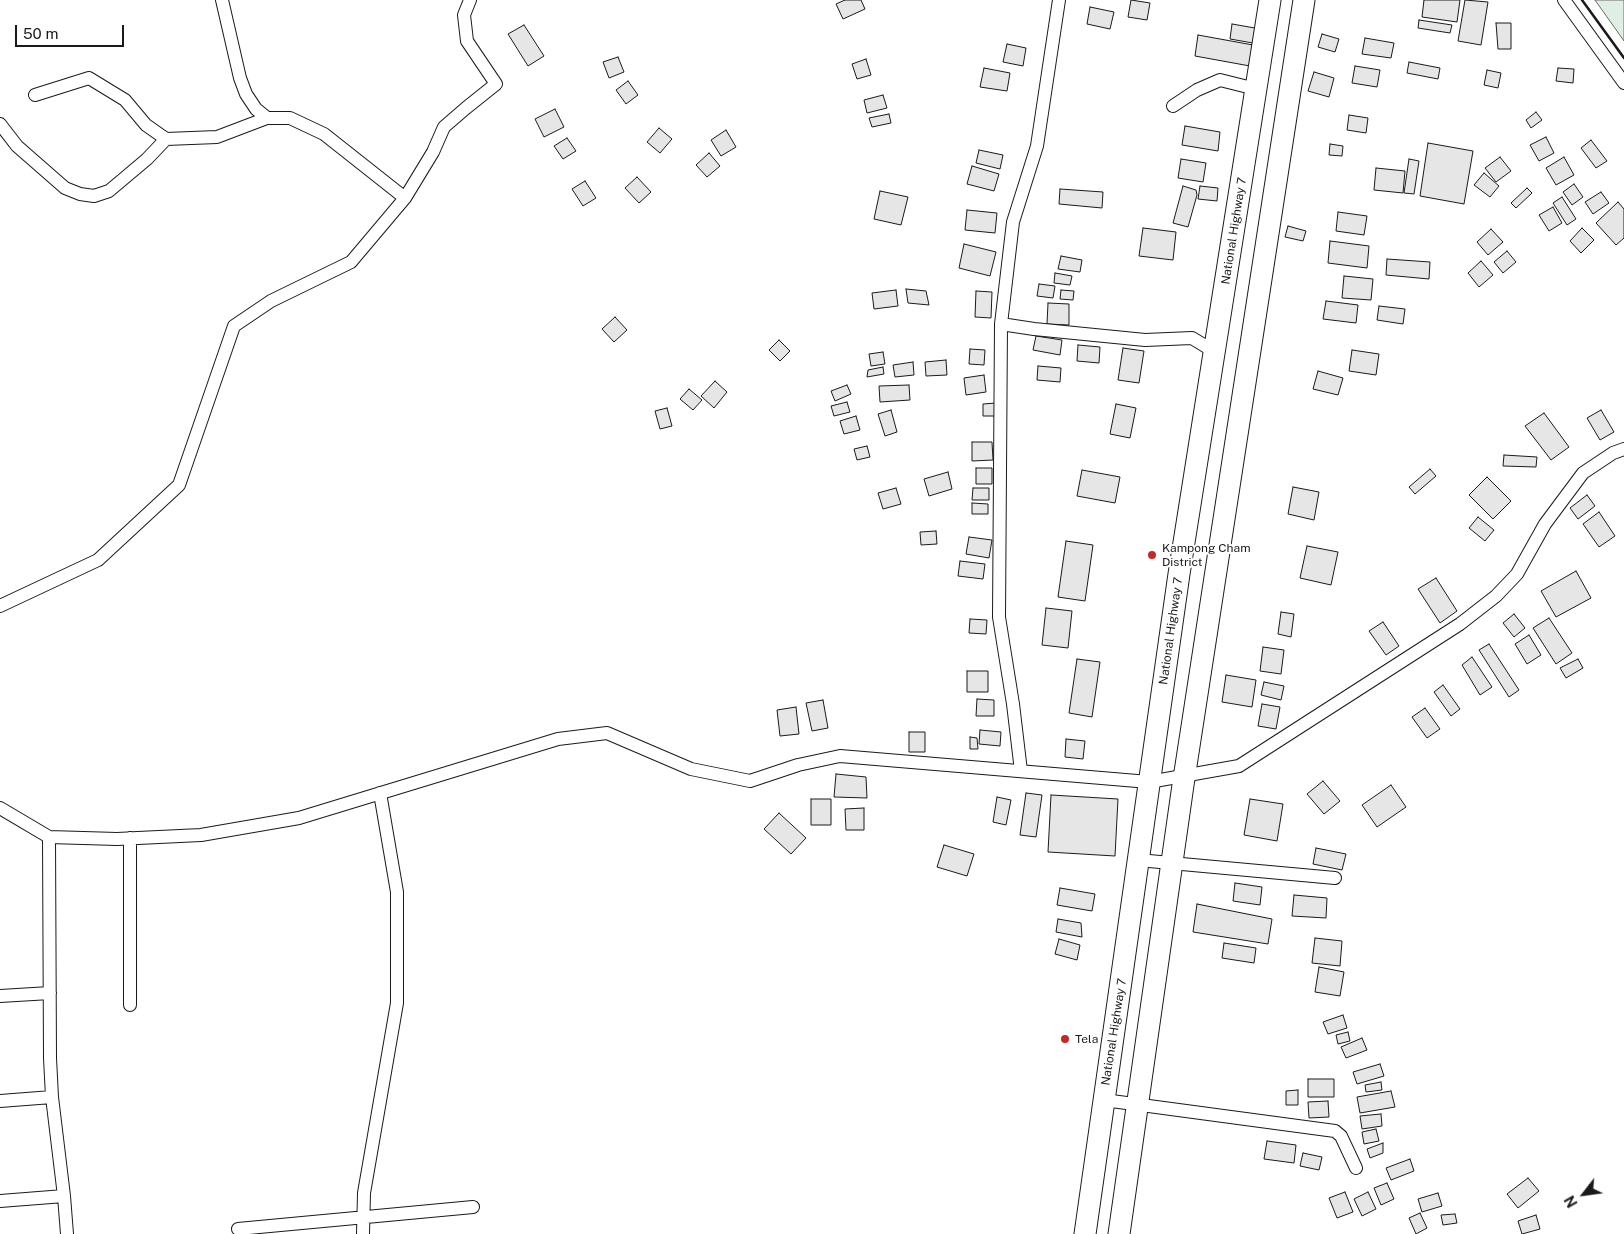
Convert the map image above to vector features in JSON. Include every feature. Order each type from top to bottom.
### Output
[{"type":"highway","name":"National Highway 7","points":[[1085,1234],[1179,574],[1270,0]]},
{"type":"highway","points":[[1119,1234],[1183,785],[1304,0]]},
{"type":"street","points":[[222,0],[240,78],[246,94],[256,109],[266,118]]},
{"type":"street","points":[[0,606],[98,560],[180,485],[234,326],[271,302],[351,262],[405,198],[434,152],[444,127],[496,84],[467,41],[464,15],[470,0]]},
{"type":"street","points":[[1021,771],[1000,617],[1001,324],[1012,222],[1037,146],[1059,0]]},
{"type":"street","points":[[1564,0],[1624,83]]},
{"type":"street","points":[[35,95],[89,78],[126,100],[146,125],[166,139],[217,137],[266,118],[290,118],[324,134],[405,198]]},
{"type":"street","points":[[1173,106],[1197,90],[1220,80],[1256,89]]},
{"type":"street","points":[[0,124],[18,146],[65,188],[80,194],[94,196],[109,191],[147,159],[166,139]]},
{"type":"street","points":[[1001,324],[1145,340],[1192,338],[1215,352]]},
{"type":"street","points":[[0,808],[49,837],[130,838],[201,834],[299,818],[558,740],[608,733],[691,769],[750,781],[798,765],[840,756],[1149,782],[1239,766],[1460,624],[1496,596],[1517,574],[1545,524],[1583,474],[1613,453],[1624,449]]},
{"type":"street","points":[[363,1234],[364,1192],[397,1003],[397,892],[380,793]]},
{"type":"street","points":[[49,837],[52,1098],[67,1234]]},
{"type":"street","points":[[130,838],[130,1005]]},
{"type":"street","points":[[1138,860],[1335,878]]},
{"type":"street","points":[[0,996],[50,993]]},
{"type":"street","points":[[0,1101],[52,1098]]},
{"type":"street","points":[[1104,1100],[1335,1131],[1341,1136],[1356,1168]]},
{"type":"street","points":[[0,1201],[64,1196]]},
{"type":"street","points":[[238,1229],[472,1208]]},
{"type":"green space","points":[[1595,0],[1624,0],[1624,41]]},
{"type":"building","points":[[845,0],[861,0],[865,9],[843,19],[836,4]]},
{"type":"building","points":[[1131,0],[1150,3],[1147,20],[1128,17]]},
{"type":"building","points":[[1424,0],[1460,0],[1457,22],[1422,17]]},
{"type":"building","points":[[1465,0],[1488,2],[1481,45],[1458,41]]},
{"type":"building","points":[[1090,7],[1114,12],[1110,29],[1087,24]]},
{"type":"building","points":[[1419,20],[1452,25],[1450,33],[1418,28]]},
{"type":"building","points":[[1496,23],[1511,23],[1511,49],[1498,49]]},
{"type":"building","points":[[1232,24],[1255,28],[1253,43],[1230,39]]},
{"type":"building","points":[[524,25],[544,56],[528,66],[508,34]]},
{"type":"building","points":[[1322,34],[1339,39],[1335,52],[1318,47]]},
{"type":"building","points":[[1198,35],[1253,45],[1250,66],[1195,56]]},
{"type":"building","points":[[1365,38],[1394,43],[1391,58],[1362,54]]},
{"type":"building","points":[[1007,44],[1026,48],[1023,66],[1003,62]]},
{"type":"building","points":[[618,57],[624,72],[609,78],[603,62]]},
{"type":"building","points":[[866,59],[871,75],[857,79],[852,64]]},
{"type":"building","points":[[1409,62],[1440,68],[1438,79],[1407,73]]},
{"type":"building","points":[[1355,66],[1380,70],[1377,87],[1352,83]]},
{"type":"building","points":[[984,68],[1010,73],[1007,91],[980,87]]},
{"type":"building","points":[[1558,68],[1574,69],[1573,83],[1556,81]]},
{"type":"building","points":[[1487,70],[1501,73],[1498,88],[1484,85]]},
{"type":"building","points":[[1314,72],[1334,78],[1329,97],[1308,91]]},
{"type":"building","points":[[628,81],[638,95],[626,104],[616,90]]},
{"type":"building","points":[[883,95],[887,108],[867,113],[864,100]]},
{"type":"building","points":[[555,109],[564,127],[544,137],[535,119]]},
{"type":"building","points":[[1536,112],[1542,120],[1531,128],[1526,120]]},
{"type":"building","points":[[889,114],[891,123],[872,127],[869,118]]},
{"type":"building","points":[[1349,115],[1368,118],[1366,133],[1347,130]]},
{"type":"building","points":[[1185,126],[1220,132],[1218,151],[1182,145]]},
{"type":"building","points":[[659,128],[672,139],[660,153],[647,142]]},
{"type":"building","points":[[726,130],[736,147],[721,156],[711,140]]},
{"type":"building","points":[[1546,137],[1554,153],[1539,161],[1530,145]]},
{"type":"building","points":[[567,138],[576,151],[563,159],[554,146]]},
{"type":"building","points":[[1591,140],[1607,161],[1596,168],[1581,148]]},
{"type":"building","points":[[1428,143],[1473,151],[1464,204],[1420,196]]},
{"type":"building","points":[[1330,144],[1343,146],[1342,156],[1329,155]]},
{"type":"building","points":[[979,150],[1003,155],[1000,169],[976,163]]},
{"type":"building","points":[[709,153],[720,166],[707,177],[696,165]]},
{"type":"building","points":[[1500,157],[1511,171],[1496,182],[1485,168]]},
{"type":"building","points":[[1564,157],[1574,175],[1556,185],[1546,168]]},
{"type":"building","points":[[1181,159],[1206,163],[1203,182],[1178,178]]},
{"type":"building","points":[[1409,159],[1419,161],[1414,194],[1404,193]]},
{"type":"building","points":[[972,166],[999,174],[994,191],[967,184]]},
{"type":"building","points":[[1376,168],[1405,171],[1403,193],[1374,190]]},
{"type":"building","points":[[1484,173],[1499,186],[1490,197],[1474,185]]},
{"type":"building","points":[[637,177],[651,192],[639,203],[625,188]]},
{"type":"building","points":[[585,181],[596,198],[583,206],[572,189]]},
{"type":"building","points":[[1574,184],[1583,197],[1572,205],[1563,192]]},
{"type":"building","points":[[1183,186],[1196,190],[1197,195],[1188,227],[1173,223]]},
{"type":"building","points":[[1200,186],[1218,188],[1217,201],[1198,199]]},
{"type":"building","points":[[1527,188],[1532,193],[1516,208],[1511,203]]},
{"type":"building","points":[[1060,189],[1103,192],[1102,208],[1059,204]]},
{"type":"building","points":[[880,191],[908,197],[901,225],[874,219]]},
{"type":"building","points":[[1601,192],[1609,203],[1593,214],[1585,202]]},
{"type":"building","points":[[1562,197],[1576,219],[1567,225],[1553,203]]},
{"type":"building","points":[[1618,202],[1624,209],[1624,238],[1616,245],[1596,223]]},
{"type":"building","points":[[1553,207],[1562,223],[1549,231],[1539,215]]},
{"type":"building","points":[[967,210],[997,213],[995,233],[965,230]]},
{"type":"building","points":[[1338,212],[1367,216],[1364,235],[1336,231]]},
{"type":"building","points":[[1288,226],[1306,231],[1303,241],[1285,237]]},
{"type":"building","points":[[1143,228],[1176,232],[1173,260],[1139,256]]},
{"type":"building","points":[[1582,228],[1594,240],[1581,253],[1570,241]]},
{"type":"building","points":[[1491,229],[1503,242],[1488,255],[1477,242]]},
{"type":"building","points":[[1330,241],[1369,246],[1367,268],[1328,263]]},
{"type":"building","points":[[964,244],[996,252],[990,276],[959,268]]},
{"type":"building","points":[[1507,251],[1516,262],[1503,273],[1494,262]]},
{"type":"building","points":[[1061,256],[1082,260],[1080,272],[1058,269]]},
{"type":"building","points":[[1387,259],[1430,262],[1429,279],[1386,275]]},
{"type":"building","points":[[1481,261],[1493,275],[1479,287],[1468,273]]},
{"type":"building","points":[[1055,273],[1072,276],[1070,285],[1054,283]]},
{"type":"building","points":[[1344,276],[1373,279],[1371,300],[1342,298]]},
{"type":"building","points":[[1039,284],[1055,286],[1053,298],[1037,296]]},
{"type":"building","points":[[906,289],[926,291],[929,305],[908,303]]},
{"type":"building","points":[[896,290],[898,306],[874,309],[872,293]]},
{"type":"building","points":[[1061,290],[1074,291],[1073,300],[1060,299]]},
{"type":"building","points":[[976,291],[992,292],[991,318],[975,317]]},
{"type":"building","points":[[1326,301],[1358,305],[1356,323],[1323,319]]},
{"type":"building","points":[[1048,303],[1069,304],[1069,325],[1047,324]]},
{"type":"building","points":[[1379,306],[1405,309],[1403,324],[1377,320]]},
{"type":"building","points":[[615,317],[627,330],[614,342],[602,329]]},
{"type":"building","points":[[1036,336],[1062,340],[1060,355],[1033,350]]},
{"type":"building","points":[[779,340],[790,351],[780,361],[769,350]]},
{"type":"building","points":[[1078,345],[1100,347],[1099,363],[1077,361]]},
{"type":"building","points":[[1123,348],[1144,351],[1139,383],[1118,380]]},
{"type":"building","points":[[970,349],[985,350],[984,365],[969,364]]},
{"type":"building","points":[[1352,350],[1379,354],[1376,375],[1349,371]]},
{"type":"building","points":[[883,352],[885,364],[871,366],[869,354]]},
{"type":"building","points":[[946,360],[947,375],[926,376],[925,362]]},
{"type":"building","points":[[913,362],[914,375],[895,377],[893,365]]},
{"type":"building","points":[[1038,366],[1061,368],[1060,382],[1037,380]]},
{"type":"building","points":[[883,367],[884,374],[867,377],[868,370]]},
{"type":"building","points":[[1318,371],[1343,378],[1338,395],[1313,389]]},
{"type":"building","points":[[984,375],[986,392],[966,395],[964,378]]},
{"type":"building","points":[[715,381],[727,392],[714,408],[701,396]]},
{"type":"building","points":[[847,385],[851,394],[835,401],[831,391]]},
{"type":"building","points":[[909,385],[910,400],[880,402],[879,386]]},
{"type":"building","points":[[689,389],[702,400],[693,410],[680,399]]},
{"type":"building","points":[[847,402],[850,412],[834,416],[831,406]]},
{"type":"building","points":[[996,403],[996,416],[983,416],[983,404]]},
{"type":"building","points":[[1116,404],[1136,408],[1130,438],[1110,434]]},
{"type":"building","points":[[667,408],[672,426],[660,429],[655,411]]},
{"type":"building","points":[[891,410],[897,432],[885,436],[878,414]]},
{"type":"building","points":[[1601,410],[1614,432],[1600,440],[1587,418]]},
{"type":"building","points":[[1544,413],[1569,447],[1551,460],[1525,426]]},
{"type":"building","points":[[856,416],[860,430],[844,434],[840,421]]},
{"type":"building","points":[[972,442],[992,442],[993,460],[972,461]]},
{"type":"building","points":[[867,446],[870,457],[857,460],[854,449]]},
{"type":"building","points":[[1504,455],[1537,457],[1536,467],[1503,466]]},
{"type":"building","points":[[976,468],[992,468],[992,484],[976,484]]},
{"type":"building","points":[[1430,469],[1436,476],[1415,494],[1409,487]]},
{"type":"building","points":[[1082,470],[1120,477],[1115,503],[1077,496]]},
{"type":"building","points":[[948,472],[952,489],[929,496],[924,479]]},
{"type":"building","points":[[1487,477],[1511,501],[1493,519],[1469,495]]},
{"type":"building","points":[[1293,487],[1319,492],[1314,520],[1288,514]]},
{"type":"building","points":[[896,488],[901,504],[883,509],[878,493]]},
{"type":"building","points":[[973,488],[989,488],[989,500],[972,500]]},
{"type":"building","points":[[1587,495],[1595,506],[1578,519],[1570,508]]},
{"type":"building","points":[[972,503],[988,504],[988,514],[972,514]]},
{"type":"building","points":[[1599,512],[1615,536],[1599,547],[1583,524]]},
{"type":"building","points":[[1478,517],[1494,530],[1485,541],[1469,528]]},
{"type":"building","points":[[936,531],[937,544],[921,545],[920,532]]},
{"type":"building","points":[[969,537],[992,540],[989,558],[966,554]]},
{"type":"building","points":[[1066,541],[1093,545],[1085,601],[1058,597]]},
{"type":"building","points":[[1307,546],[1338,552],[1331,585],[1300,578]]},
{"type":"building","points":[[960,561],[985,564],[983,579],[958,576]]},
{"type":"building","points":[[1576,571],[1591,598],[1556,617],[1541,591]]},
{"type":"building","points":[[1436,578],[1457,611],[1440,623],[1418,589]]},
{"type":"building","points":[[1046,608],[1072,611],[1068,648],[1042,645]]},
{"type":"building","points":[[1281,612],[1294,614],[1291,637],[1278,634]]},
{"type":"building","points":[[1514,614],[1525,628],[1514,637],[1503,623]]},
{"type":"building","points":[[1549,618],[1572,653],[1556,664],[1533,628]]},
{"type":"building","points":[[970,619],[987,620],[986,634],[969,633]]},
{"type":"building","points":[[1383,622],[1399,646],[1386,655],[1369,631]]},
{"type":"building","points":[[1529,635],[1541,655],[1527,664],[1515,644]]},
{"type":"building","points":[[1489,644],[1519,690],[1509,697],[1479,650]]},
{"type":"building","points":[[1263,647],[1284,650],[1281,674],[1260,671]]},
{"type":"building","points":[[1472,657],[1492,687],[1480,695],[1462,665]]},
{"type":"building","points":[[1077,659],[1100,662],[1092,717],[1069,713]]},
{"type":"building","points":[[1578,659],[1583,668],[1566,678],[1560,668]]},
{"type":"building","points":[[967,671],[988,671],[988,692],[967,692]]},
{"type":"building","points":[[1226,675],[1256,680],[1252,707],[1222,702]]},
{"type":"building","points":[[1264,682],[1284,686],[1281,700],[1261,695]]},
{"type":"building","points":[[1443,685],[1460,709],[1451,716],[1434,692]]},
{"type":"building","points":[[977,699],[994,700],[994,716],[976,716]]},
{"type":"building","points":[[823,700],[828,728],[812,731],[806,703]]},
{"type":"building","points":[[1262,704],[1280,707],[1276,729],[1258,726]]},
{"type":"building","points":[[796,707],[799,734],[780,736],[777,710]]},
{"type":"building","points":[[1425,708],[1440,729],[1427,738],[1412,717]]},
{"type":"building","points":[[980,730],[1001,732],[1000,746],[979,744]]},
{"type":"building","points":[[909,732],[925,732],[925,752],[909,752]]},
{"type":"building","points":[[970,737],[977,738],[978,749],[970,749]]},
{"type":"building","points":[[1066,739],[1085,741],[1083,759],[1065,757]]},
{"type":"building","points":[[836,774],[866,777],[867,798],[834,797]]},
{"type":"building","points":[[1323,781],[1340,801],[1324,814],[1307,794]]},
{"type":"building","points":[[1391,785],[1406,807],[1377,827],[1362,805]]},
{"type":"building","points":[[1026,793],[1042,795],[1036,837],[1020,835]]},
{"type":"building","points":[[1051,795],[1118,799],[1115,856],[1048,852]]},
{"type":"building","points":[[997,797],[1011,800],[1006,825],[993,822]]},
{"type":"building","points":[[811,799],[831,799],[831,825],[811,825]]},
{"type":"building","points":[[1250,799],[1283,804],[1277,841],[1244,835]]},
{"type":"building","points":[[864,808],[864,830],[846,830],[845,809]]},
{"type":"building","points":[[779,813],[806,838],[791,854],[764,829]]},
{"type":"building","points":[[944,845],[974,854],[967,876],[937,867]]},
{"type":"building","points":[[1316,848],[1346,854],[1342,870],[1313,864]]},
{"type":"building","points":[[1235,883],[1262,887],[1260,905],[1233,901]]},
{"type":"building","points":[[1060,888],[1095,894],[1092,911],[1057,905]]},
{"type":"building","points":[[1294,895],[1327,898],[1326,918],[1292,916]]},
{"type":"building","points":[[1197,904],[1272,919],[1268,944],[1193,932]]},
{"type":"building","points":[[1058,919],[1081,923],[1082,937],[1056,932]]},
{"type":"building","points":[[1315,938],[1342,941],[1340,966],[1312,963]]},
{"type":"building","points":[[1059,939],[1080,945],[1077,960],[1055,954]]},
{"type":"building","points":[[1224,943],[1256,948],[1254,963],[1222,958]]},
{"type":"building","points":[[1319,967],[1344,972],[1340,996],[1315,992]]},
{"type":"building","points":[[1343,1015],[1347,1028],[1328,1034],[1323,1022]]},
{"type":"building","points":[[1348,1032],[1350,1041],[1338,1044],[1336,1035]]},
{"type":"building","points":[[1362,1038],[1367,1050],[1346,1058],[1341,1047]]},
{"type":"building","points":[[1380,1064],[1384,1076],[1357,1084],[1353,1072]]},
{"type":"building","points":[[1308,1079],[1334,1079],[1334,1097],[1308,1097]]},
{"type":"building","points":[[1381,1082],[1382,1090],[1366,1092],[1365,1085]]},
{"type":"building","points":[[1298,1090],[1298,1105],[1286,1105],[1286,1091]]},
{"type":"building","points":[[1391,1091],[1395,1107],[1360,1113],[1357,1097]]},
{"type":"building","points":[[1328,1101],[1329,1117],[1309,1118],[1308,1102]]},
{"type":"building","points":[[1381,1114],[1382,1126],[1362,1129],[1360,1116]]},
{"type":"building","points":[[1376,1129],[1379,1141],[1364,1144],[1362,1132]]},
{"type":"building","points":[[1267,1141],[1296,1145],[1294,1163],[1264,1159]]},
{"type":"building","points":[[1383,1143],[1383,1153],[1370,1158],[1367,1149]]},
{"type":"building","points":[[1303,1153],[1322,1157],[1319,1170],[1300,1166]]},
{"type":"building","points":[[1410,1159],[1414,1171],[1391,1180],[1386,1168]]},
{"type":"building","points":[[1528,1178],[1539,1191],[1518,1208],[1507,1194]]},
{"type":"building","points":[[1387,1183],[1394,1199],[1381,1205],[1374,1188]]},
{"type":"building","points":[[1345,1192],[1353,1212],[1337,1218],[1329,1198]]},
{"type":"building","points":[[1368,1192],[1376,1209],[1362,1216],[1354,1199]]},
{"type":"building","points":[[1438,1193],[1442,1206],[1422,1212],[1418,1199]]},
{"type":"building","points":[[1420,1213],[1427,1228],[1416,1234],[1409,1218]]},
{"type":"building","points":[[1455,1214],[1457,1223],[1443,1225],[1441,1215]]},
{"type":"building","points":[[1536,1215],[1540,1229],[1522,1234],[1518,1221]]},
{"type":"wall","points":[[1582,0],[1624,58]]},
{"type":"place","name":"Kampong Cham District","points":[[1152,555]]},
{"type":"place","name":"Tela","points":[[1065,1039]]}]
